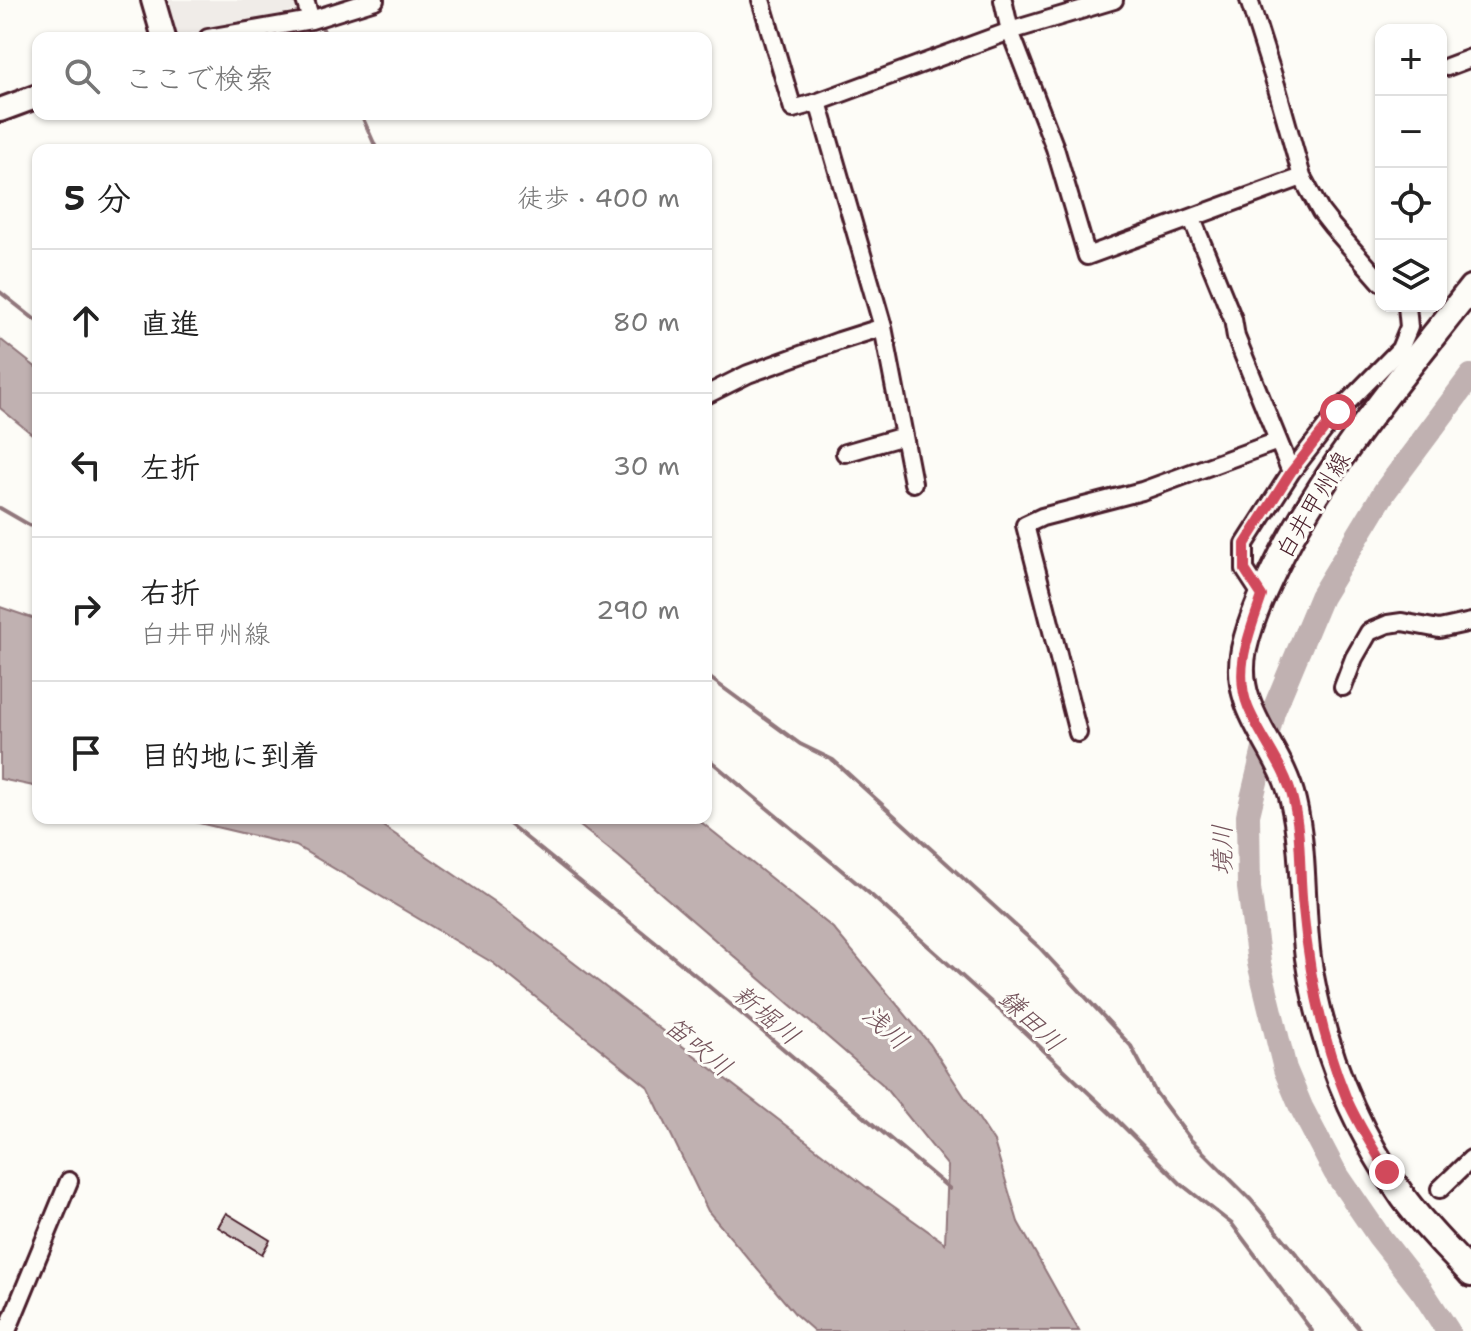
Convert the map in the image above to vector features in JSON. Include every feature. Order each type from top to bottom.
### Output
[{"type":"main road","name":"白井甲州線","points":[[1471,288],[1332,469],[1300,519],[1262,596],[1244,650],[1242,676],[1248,707],[1284,774],[1293,799],[1299,831],[1302,905],[1317,1008],[1342,1086],[1364,1132],[1404,1198],[1471,1274]]},
{"type":"street","points":[[153,0],[162,32]]},
{"type":"street","points":[[305,0],[311,20]]},
{"type":"street","points":[[242,32],[311,20],[375,0]]},
{"type":"street","points":[[761,0],[793,109],[1010,31],[1114,0]]},
{"type":"street","points":[[1003,0],[1010,31],[1055,148],[1087,256],[1302,177]]},
{"type":"street","points":[[1249,0],[1302,177],[1321,212],[1375,275]]},
{"type":"street","points":[[1447,67],[1471,58]]},
{"type":"street","points":[[0,110],[32,98]]},
{"type":"street","points":[[818,102],[883,327],[913,483]]},
{"type":"street","points":[[1192,219],[1291,472]]},
{"type":"street","points":[[1262,596],[1245,570],[1245,544],[1291,472],[1338,412],[1400,349],[1409,327],[1408,312]]},
{"type":"street","points":[[712,392],[748,374],[883,327]]},
{"type":"street","points":[[845,453],[904,436]]},
{"type":"street","points":[[1078,733],[1025,525],[1042,517],[1142,491],[1278,441]]},
{"type":"street","points":[[1343,687],[1354,658],[1369,632],[1402,622],[1439,629],[1470,626]]},
{"type":"street","points":[[1440,1189],[1471,1159]]},
{"type":"street","points":[[7,1331],[69,1181]]},
{"type":"shaded area","points":[[162,0],[295,0],[298,10],[197,32],[172,32]]},
{"type":"water","points":[[0,339],[32,364],[32,434],[0,408]]},
{"type":"water","points":[[0,607],[32,618],[32,786],[0,779]]},
{"type":"water","name":"浅川","points":[[203,824],[380,824],[493,901],[865,1186],[945,1243],[948,1166],[882,1084],[578,824],[703,824],[833,928],[930,1044],[994,1142],[1018,1222],[1079,1331],[814,1331],[796,1315],[708,1211],[648,1087],[493,963],[296,846]]},
{"type":"building","points":[[226,1213],[270,1240],[262,1254],[218,1227]]},
{"type":"waterway","points":[[322,27],[324,32]]},
{"type":"waterway","points":[[364,120],[374,144]]},
{"type":"waterway","name":"鎌田川","points":[[0,292],[32,317]]},
{"type":"waterway","name":"境川","points":[[1448,1331],[1335,1172],[1285,1069],[1259,963],[1249,888],[1248,815],[1273,712],[1321,597],[1385,491],[1471,376]]},
{"type":"waterway","name":"新堀川","points":[[0,508],[32,527]]},
{"type":"waterway","points":[[712,679],[800,744],[833,760],[1039,947],[1131,1046],[1156,1093],[1191,1140],[1251,1200],[1361,1331]]},
{"type":"waterway","name":"鎌田川","points":[[712,762],[870,894],[1020,1028],[1181,1184],[1232,1224],[1312,1331]]},
{"type":"waterway","name":"新堀川","points":[[509,824],[950,1189]]},
{"type":"route","points":[[1338,412],[1291,472],[1245,544],[1245,570],[1262,596],[1244,650],[1242,676],[1248,707],[1284,774],[1293,799],[1299,831],[1302,905],[1317,1008],[1347,1099],[1387,1172]]},
{"type":"water label","name":"笛吹川","points":[[699,1046]]}]
